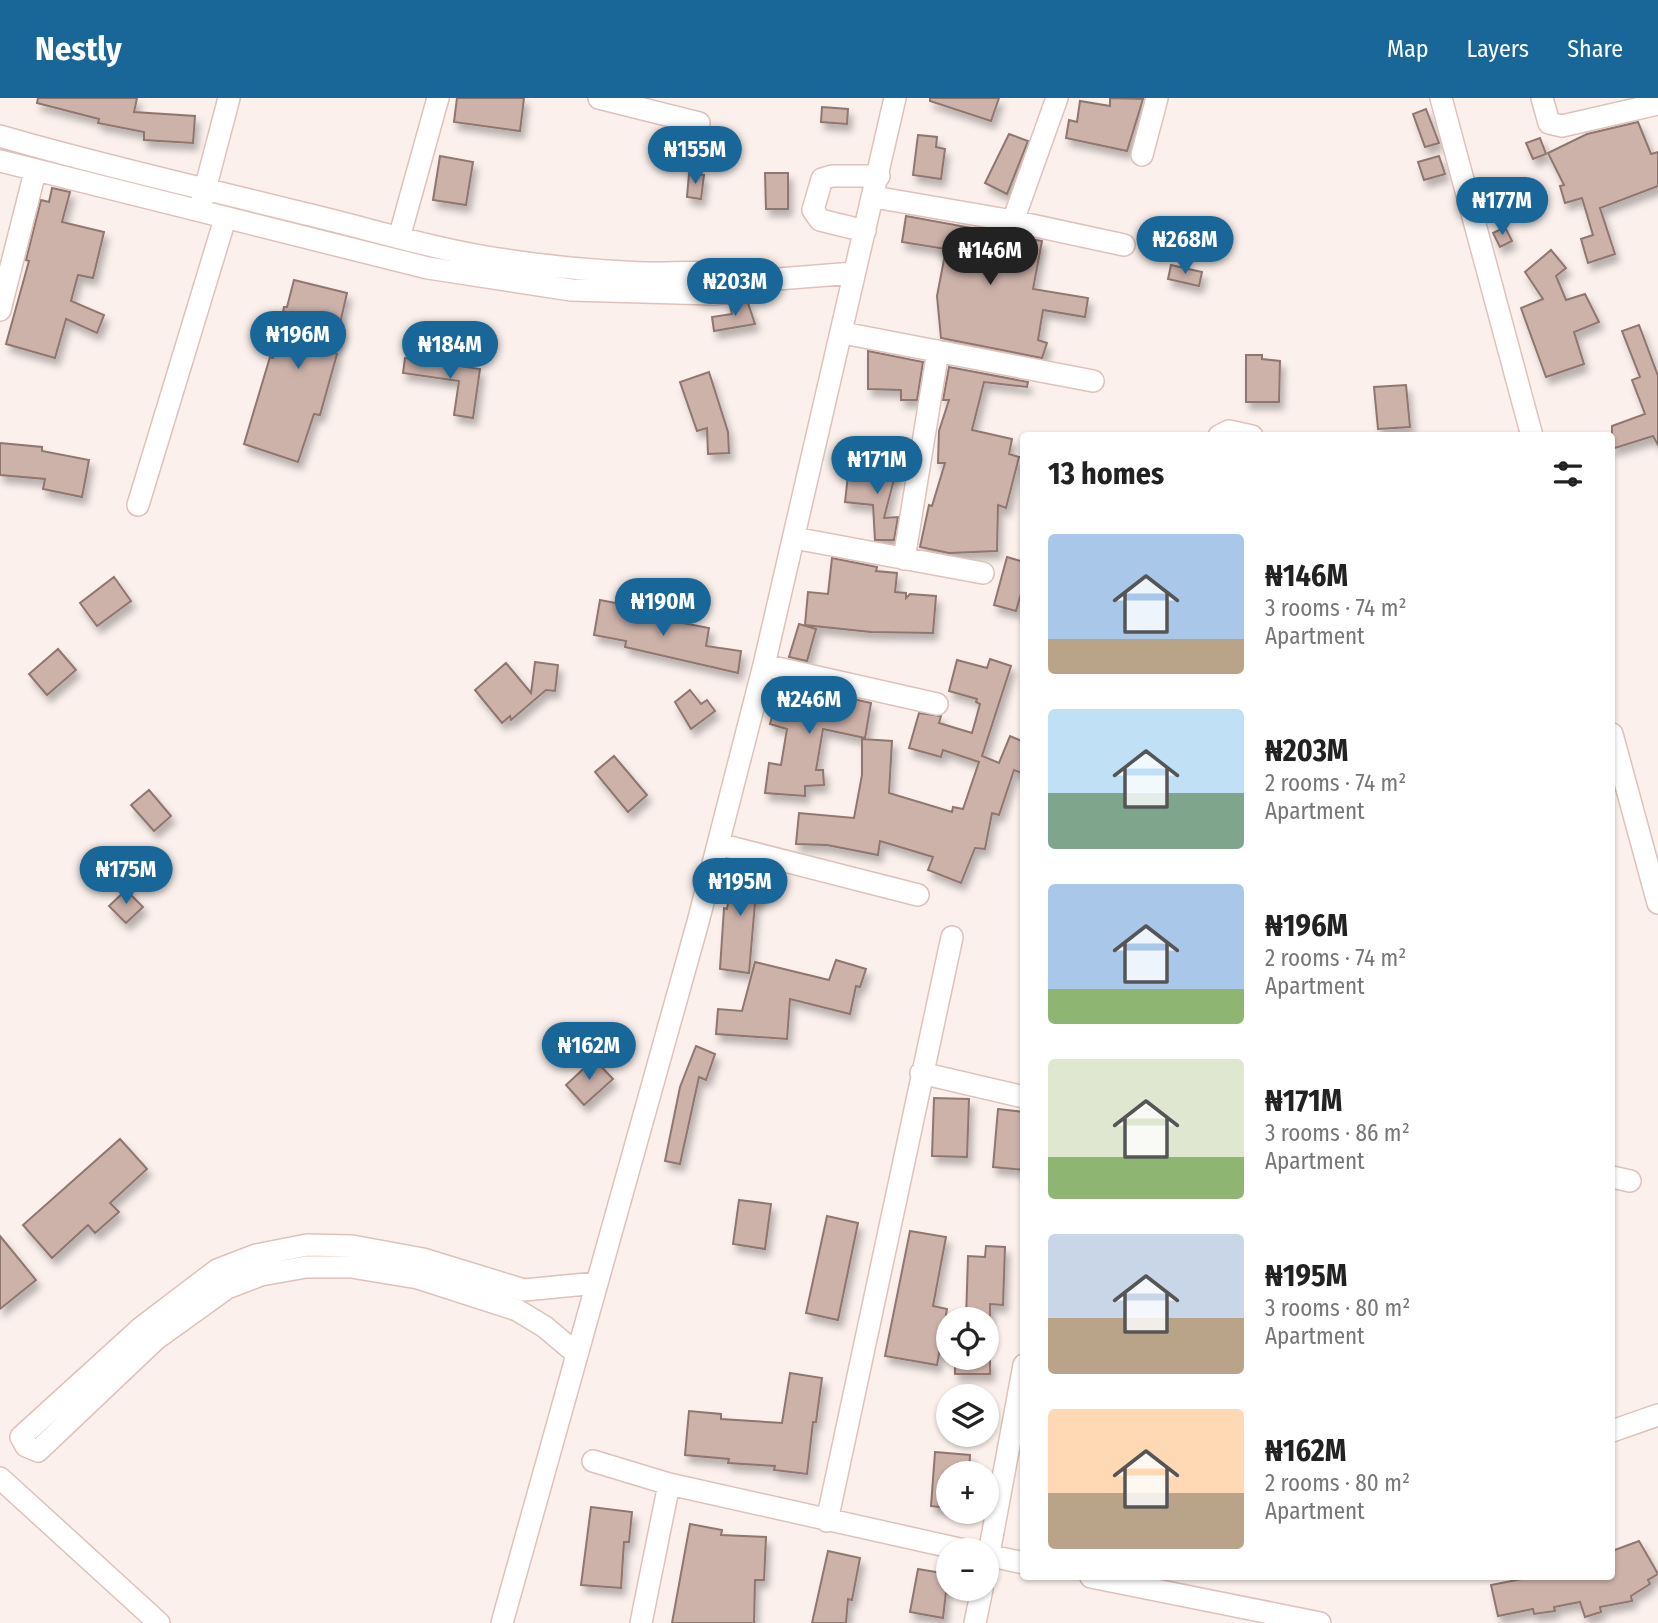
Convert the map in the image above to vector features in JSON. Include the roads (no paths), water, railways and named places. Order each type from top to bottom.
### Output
[{"type":"street","points":[[200,212],[229,98]]},
{"type":"street","points":[[399,238],[438,98]]},
{"type":"street","points":[[599,98],[699,123]]},
{"type":"street","points":[[502,1623],[718,844],[843,334],[854,273],[879,176],[895,98]]},
{"type":"street","points":[[1013,220],[1058,98]]},
{"type":"street","points":[[1142,155],[1157,98]]},
{"type":"street","points":[[1441,98],[1531,432]]},
{"type":"street","points":[[1542,98],[1549,123],[1562,126],[1658,104]]},
{"type":"street","points":[[0,136],[85,161],[180,181],[205,190],[399,238],[504,260],[572,269],[685,274],[725,272],[753,281]]},
{"type":"street","points":[[0,161],[35,172],[428,268],[571,290],[714,294],[726,293],[753,281],[854,273]]},
{"type":"street","points":[[0,310],[35,172]]},
{"type":"street","points":[[865,231],[820,220],[813,211],[822,179],[832,176],[879,176]]},
{"type":"street","points":[[874,197],[1013,220],[1124,245]]},
{"type":"street","points":[[138,505],[225,219]]},
{"type":"street","points":[[843,334],[1093,381]]},
{"type":"street","points":[[904,559],[938,351]]},
{"type":"street","points":[[794,538],[983,573]]},
{"type":"street","points":[[764,665],[937,704]]},
{"type":"street","points":[[1615,741],[1649,835],[1658,903]]},
{"type":"street","points":[[718,844],[918,895]]},
{"type":"street","points":[[827,1521],[952,937]]},
{"type":"street","points":[[921,1073],[1020,1096]]},
{"type":"street","points":[[149,1333],[38,1451],[26,1446],[21,1437],[149,1333],[222,1279],[256,1255],[307,1245],[351,1256],[517,1310],[545,1327],[577,1354]]},
{"type":"street","points":[[351,1256],[423,1259],[524,1290],[597,1283]]},
{"type":"street","points":[[992,1538],[1020,1398]]},
{"type":"street","points":[[1615,1429],[1658,1415]]},
{"type":"street","points":[[593,1461],[670,1484],[936,1544]]},
{"type":"street","points":[[0,1478],[159,1623]]},
{"type":"street","points":[[641,1623],[670,1484]]},
{"type":"street","points":[[999,1560],[1020,1562]]},
{"type":"street","points":[[1105,1580],[1320,1623]]},
{"type":"street","points":[[975,1623],[980,1601]]}]
